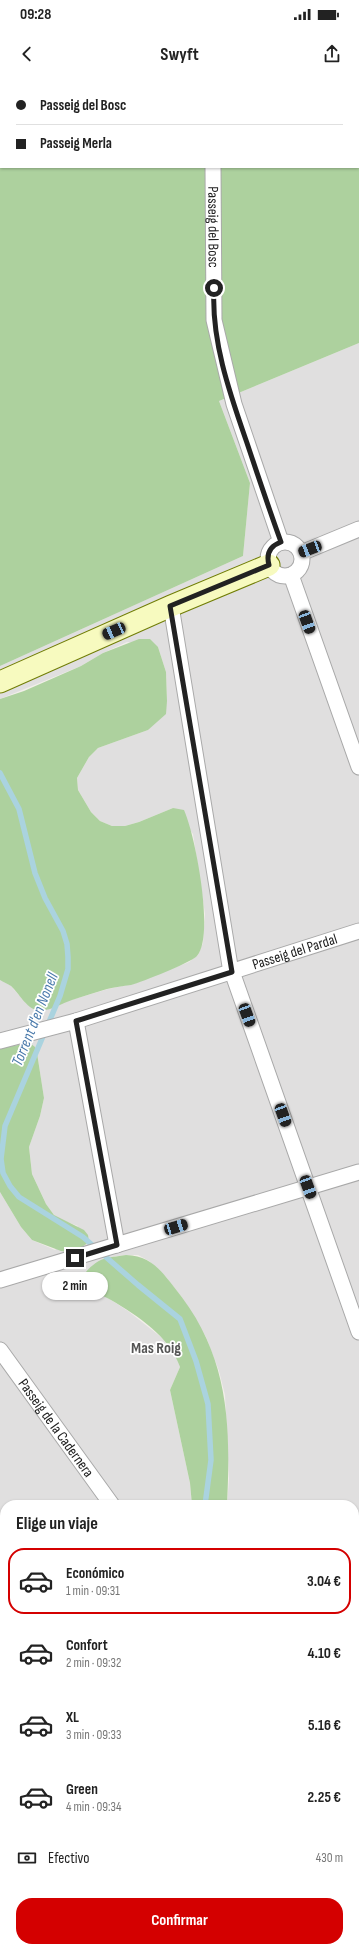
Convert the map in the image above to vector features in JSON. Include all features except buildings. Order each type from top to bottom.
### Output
[{"type":"street","name":"Passeig del Bosc","points":[[213,168],[214,320],[224,371],[281,542]]},
{"type":"street","points":[[301,553],[359,529]]},
{"type":"street","points":[[281,542],[295,545],[301,553],[302,562],[291,575],[278,574],[269,565],[269,551],[276,544],[281,542]]},
{"type":"street","points":[[0,682],[170,606],[269,565]]},
{"type":"street","points":[[291,575],[359,767]]},
{"type":"street","points":[[170,606],[232,972],[359,1332]]},
{"type":"street","name":"Passeig del Pardal","points":[[0,1042],[76,1021],[359,931]]},
{"type":"street","points":[[76,1021],[117,1245]]},
{"type":"street","points":[[0,1280],[359,1172]]},
{"type":"street","name":"Passeig de la Cadernera","points":[[0,1350],[108,1500]]},
{"type":"shaded area","points":[[359,343],[359,1500],[227,1500],[229,1479],[225,1395],[219,1371],[206,1337],[181,1296],[166,1277],[149,1261],[138,1255],[126,1255],[103,1258],[108,1298],[128,1311],[161,1337],[176,1355],[180,1367],[170,1390],[190,1483],[192,1500],[0,1500],[0,1192],[21,1227],[32,1240],[55,1250],[78,1226],[59,1219],[54,1215],[46,1204],[32,1174],[29,1147],[40,1116],[44,1098],[37,1053],[24,1044],[0,1048],[0,980],[10,985],[26,1003],[71,1000],[108,989],[132,984],[189,962],[198,955],[203,943],[205,914],[193,834],[173,808],[139,822],[125,826],[112,826],[100,821],[91,812],[78,790],[77,778],[89,757],[98,748],[148,730],[167,701],[166,672],[158,647],[127,642],[103,653],[81,666],[0,699],[0,666],[243,556],[250,483],[219,401]]},
{"type":"green space","points":[[0,168],[359,168],[359,343],[219,401],[250,483],[243,556],[0,666]]},
{"type":"green space","points":[[139,639],[150,639],[158,647],[166,672],[166,714],[148,730],[98,748],[89,757],[77,778],[78,790],[91,812],[100,821],[112,826],[125,826],[139,822],[173,808],[184,810],[198,861],[204,907],[202,945],[197,956],[193,959],[155,976],[131,985],[107,989],[80,997],[51,1009],[33,1009],[11,986],[0,980],[0,699],[24,691],[81,666],[103,653]]},
{"type":"green space","points":[[30,1043],[35,1047],[37,1053],[44,1098],[40,1116],[29,1147],[32,1174],[46,1204],[54,1215],[84,1230],[88,1235],[89,1242],[79,1249],[67,1252],[32,1240],[21,1227],[0,1192],[0,1048]]},
{"type":"green space","points":[[126,1255],[134,1256],[148,1261],[159,1269],[192,1312],[206,1338],[216,1364],[223,1390],[228,1445],[227,1500],[192,1500],[190,1483],[170,1390],[180,1367],[169,1346],[152,1328],[121,1306],[90,1288],[87,1284],[85,1273],[94,1264],[108,1258]]},
{"type":"waterway","name":"Torrent d'en Nonell","points":[[0,773],[19,809],[35,873],[45,898],[63,931],[67,944],[68,957],[68,969],[60,996],[5,1126],[1,1159],[3,1173],[10,1186],[19,1197],[83,1237],[180,1319],[196,1361],[208,1404],[211,1460],[206,1500]]},
{"type":"district","name":"Mas Roig","points":[[156,1347]]},
{"type":"route","points":[[75,1258],[117,1245],[76,1021],[232,972],[170,606],[269,565],[269,551],[276,544],[281,542],[272,520],[224,371],[214,320],[214,288]]}]
